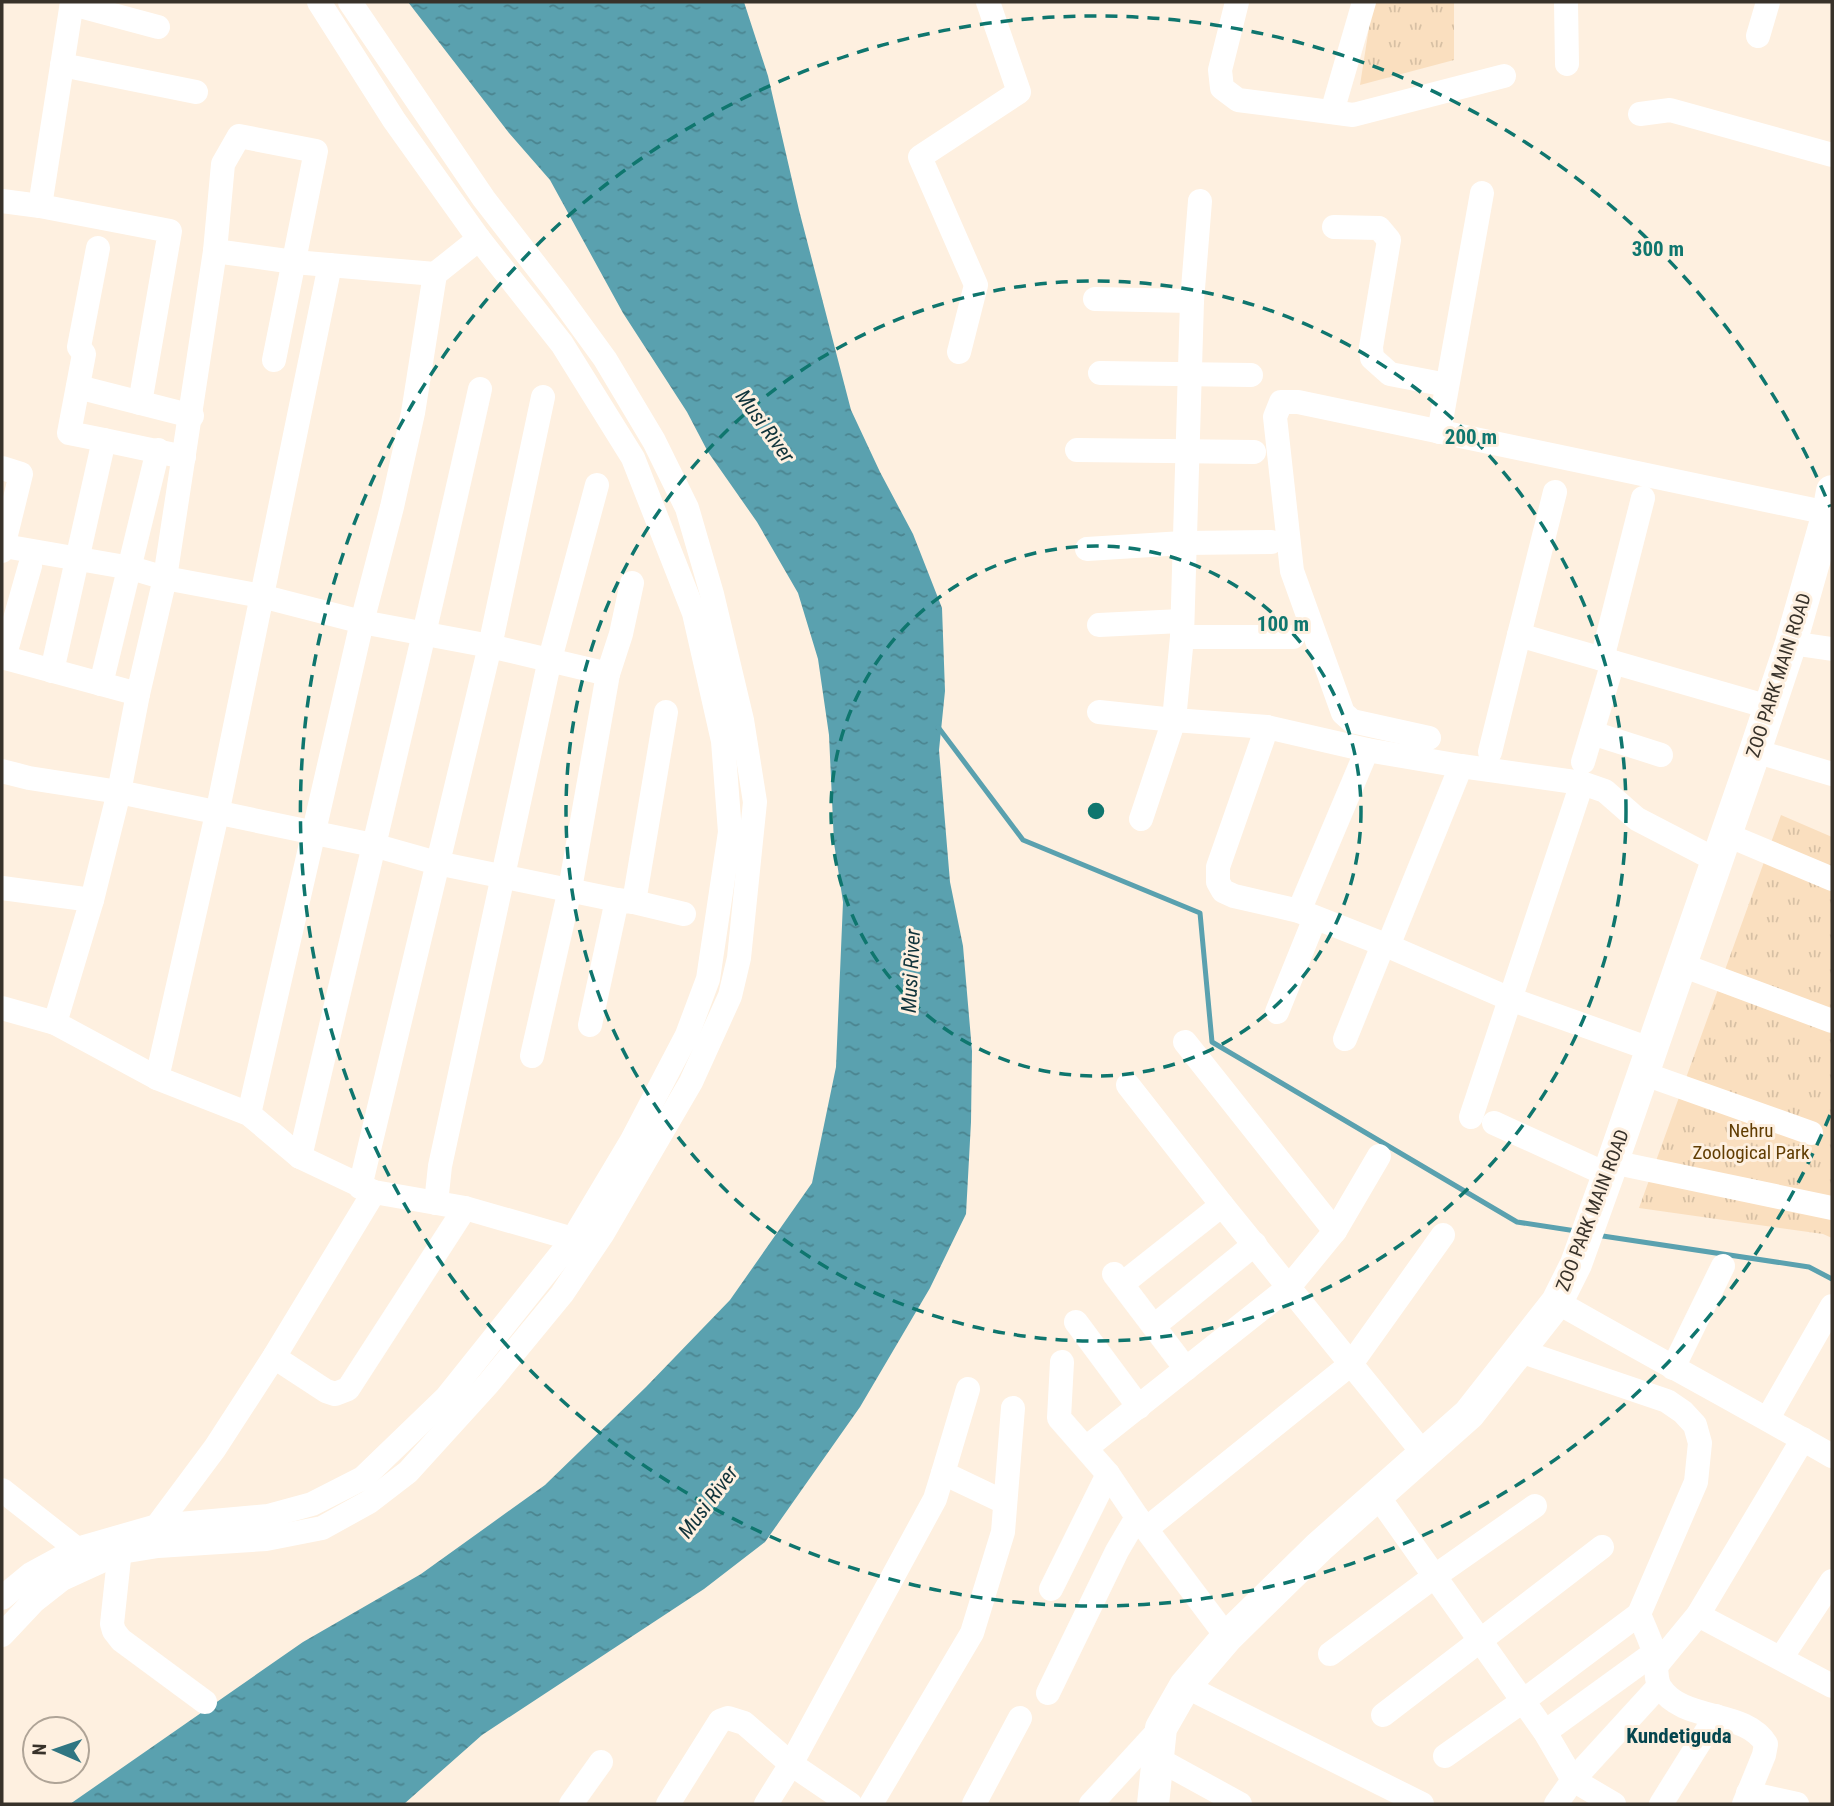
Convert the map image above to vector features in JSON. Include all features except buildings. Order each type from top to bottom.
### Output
[{"type":"main road","name":"ZOO PARK MAIN ROAD","points":[[1153,1804],[1159,1744],[1185,1686],[1227,1637],[1319,1547],[1469,1414],[1557,1302],[1576,1264],[1755,751],[1791,643],[1830,502]]},
{"type":"street","points":[[2,1635],[34,1601],[62,1579],[157,1526],[268,1516],[312,1504],[363,1478],[446,1398],[573,1239],[631,1142],[687,1035],[708,979],[730,832],[723,741],[694,613],[633,458],[562,344],[479,239],[394,120],[319,2]]},
{"type":"street","points":[[2,1598],[31,1574],[77,1549],[121,1544],[158,1546],[266,1539],[322,1528],[369,1502],[408,1472],[488,1384],[562,1294],[651,1154],[691,1082],[730,996],[742,934],[755,802],[742,720],[712,594],[687,508],[654,441],[605,359],[484,199],[350,2]]},
{"type":"street","points":[[959,352],[976,285],[920,157],[1019,92],[988,2]]},
{"type":"street","points":[[1238,2],[1220,70],[1223,88],[1238,100],[1353,115],[1503,76]]},
{"type":"street","points":[[1332,112],[1364,2]]},
{"type":"street","points":[[1566,2],[1567,64]]},
{"type":"street","points":[[1758,36],[1768,2]]},
{"type":"street","points":[[40,206],[72,3],[158,27]]},
{"type":"street","points":[[62,65],[196,92]]},
{"type":"street","points":[[1640,114],[1670,110],[1695,98]]},
{"type":"street","points":[[1670,110],[1832,155]]},
{"type":"street","points":[[55,1023],[92,900],[119,792],[165,579],[192,416],[215,251],[223,164],[239,136],[316,151],[274,360]]},
{"type":"street","points":[[424,162],[446,144]]},
{"type":"street","points":[[1438,432],[1482,194]]},
{"type":"street","points":[[2,201],[170,231],[140,403]]},
{"type":"street","points":[[1142,819],[1174,720],[1182,629],[1192,301],[1200,201]]},
{"type":"street","points":[[1334,227],[1379,228],[1389,240],[1371,347],[1372,358],[1390,374],[1447,385]]},
{"type":"street","points":[[249,1114],[312,833],[392,508],[410,426],[435,274],[479,239]]},
{"type":"street","points":[[98,248],[79,346],[84,354],[69,433],[184,457]]},
{"type":"street","points":[[215,251],[294,262],[435,274]]},
{"type":"street","points":[[157,1078],[217,814],[330,265]]},
{"type":"street","points":[[1095,299],[1192,301]]},
{"type":"street","points":[[1100,373],[1251,374]]},
{"type":"street","points":[[78,387],[192,416]]},
{"type":"street","points":[[300,1157],[425,635],[480,389]]},
{"type":"street","points":[[157,1526],[215,1448],[274,1357],[367,1190],[438,863],[490,646],[543,397]]},
{"type":"street","points":[[1429,738],[1352,720],[1343,713],[1292,571],[1275,417],[1281,402],[1297,402],[1438,432],[1830,502]]},
{"type":"street","points":[[52,671],[104,440]]},
{"type":"street","points":[[102,684],[158,450]]},
{"type":"street","points":[[1077,450],[1254,452]]},
{"type":"street","points":[[2,468],[21,474],[4,535],[165,579],[261,596],[362,622],[490,646],[608,674]]},
{"type":"street","points":[[436,1203],[440,1166],[550,659],[597,485]]},
{"type":"street","points":[[1490,752],[1555,492]]},
{"type":"street","points":[[1643,498],[1583,772],[1510,999],[1483,1120],[1610,1169],[1832,1208]]},
{"type":"street","points":[[1087,549],[1183,543],[1271,542]]},
{"type":"street","points":[[30,566],[3,657],[138,695]]},
{"type":"street","points":[[532,1056],[570,890],[608,674],[621,634],[632,583]]},
{"type":"street","points":[[1099,625],[1293,637]]},
{"type":"street","points":[[1519,635],[1769,707]]},
{"type":"street","points":[[1791,643],[1832,649]]},
{"type":"street","points":[[590,1025],[626,901],[666,712]]},
{"type":"street","points":[[1098,712],[1267,727],[1367,750],[1461,766],[1583,772],[1637,819],[1721,847],[1832,878]]},
{"type":"street","points":[[1267,727],[1218,867],[1218,882],[1223,891],[1307,914],[1386,945],[1811,1133]]},
{"type":"street","points":[[1592,733],[1661,755]]},
{"type":"street","points":[[1277,1012],[1307,914],[1367,750]]},
{"type":"street","points":[[1755,751],[1832,774]]},
{"type":"street","points":[[1345,1039],[1461,766]]},
{"type":"street","points":[[2,771],[29,778],[119,792],[373,845],[438,863],[684,914]]},
{"type":"street","points":[[2,888],[92,900]]},
{"type":"street","points":[[1679,964],[1832,1021]]},
{"type":"street","points":[[2,1008],[55,1023],[157,1078],[249,1114],[300,1157],[367,1190],[465,1208],[573,1239]]},
{"type":"street","points":[[1185,1042],[1335,1231]]},
{"type":"street","points":[[1128,1084],[1222,1205],[1424,1454]]},
{"type":"street","points":[[1086,1448],[1289,1287],[1335,1231],[1379,1156]]},
{"type":"street","points":[[1186,1369],[1118,1279],[1222,1205]]},
{"type":"street","points":[[274,1357],[326,1391],[335,1394],[348,1389],[465,1208]]},
{"type":"street","points":[[1048,1693],[1117,1551],[1142,1523],[1350,1364],[1443,1235]]},
{"type":"street","points":[[1154,1326],[1255,1244]]},
{"type":"street","points":[[1673,1368],[1723,1266]]},
{"type":"street","points":[[1557,1302],[1832,1456]]},
{"type":"street","points":[[1768,1418],[1832,1306]]},
{"type":"street","points":[[1076,1322],[1139,1406]]},
{"type":"street","points":[[1445,1755],[1523,1701],[1639,1614],[1696,1482],[1700,1443],[1695,1424],[1684,1412],[1667,1401],[1517,1350]]},
{"type":"street","points":[[1062,1362],[1059,1418],[1108,1474],[1227,1637]]},
{"type":"street","points":[[766,1804],[791,1764],[935,1499],[968,1389]]},
{"type":"street","points":[[871,1804],[972,1633],[1003,1532],[1013,1408]]},
{"type":"street","points":[[1556,1804],[1698,1615],[1802,1439]]},
{"type":"street","points":[[943,1473],[1004,1502]]},
{"type":"street","points":[[1051,1589],[1108,1474]]},
{"type":"street","points":[[2,1490],[77,1549]]},
{"type":"street","points":[[1377,1496],[1545,1732],[1573,1780],[1614,1804]]},
{"type":"street","points":[[1329,1654],[1535,1506]]},
{"type":"street","points":[[121,1544],[112,1624],[114,1631],[121,1640],[205,1702]]},
{"type":"street","points":[[1382,1715],[1602,1547]]},
{"type":"street","points":[[1782,1658],[1832,1581]]},
{"type":"street","points":[[1639,1614],[1657,1668],[1683,1708],[1716,1716],[1760,1733],[1766,1744],[1764,1755],[1746,1799],[1797,1804]]},
{"type":"street","points":[[1698,1615],[1832,1686]]},
{"type":"street","points":[[1545,1732],[1657,1668]]},
{"type":"street","points":[[1185,1686],[1422,1804]]},
{"type":"street","points":[[1661,1804],[1716,1716]]},
{"type":"street","points":[[668,1804],[720,1721],[728,1718],[744,1723],[791,1764],[850,1804]]},
{"type":"street","points":[[974,1804],[1020,1718]]},
{"type":"street","points":[[1091,1804],[1159,1744],[1240,1804]]},
{"type":"street","points":[[571,1804],[601,1762]]},
{"type":"green space","points":[[1373,2],[1454,2],[1454,60],[1360,85]]},
{"type":"green space","name":"Nehru Zoological Park","points":[[1781,815],[1832,837],[1832,1238],[1823,1234],[1639,1208]]},
{"type":"water","name":"Musi River","points":[[408,2],[744,2],[768,76],[799,210],[851,410],[913,534],[942,608],[945,691],[939,750],[950,882],[963,946],[972,1051],[966,1214],[930,1288],[860,1407],[765,1542],[704,1589],[482,1735],[404,1804],[70,1804],[303,1642],[421,1574],[545,1485],[646,1387],[730,1300],[812,1183],[836,1067],[843,902],[834,843],[829,735],[818,659],[798,593],[757,522],[708,452],[687,412],[623,313],[550,180],[509,133]]},
{"type":"waterway","points":[[938,727],[1023,840],[1200,913],[1212,1042],[1517,1222],[1576,1231]]},
{"type":"waterway","points":[[1596,1235],[1809,1267],[1832,1279]]},
{"type":"district","name":"Kundetiguda","points":[[1679,1736]]}]
